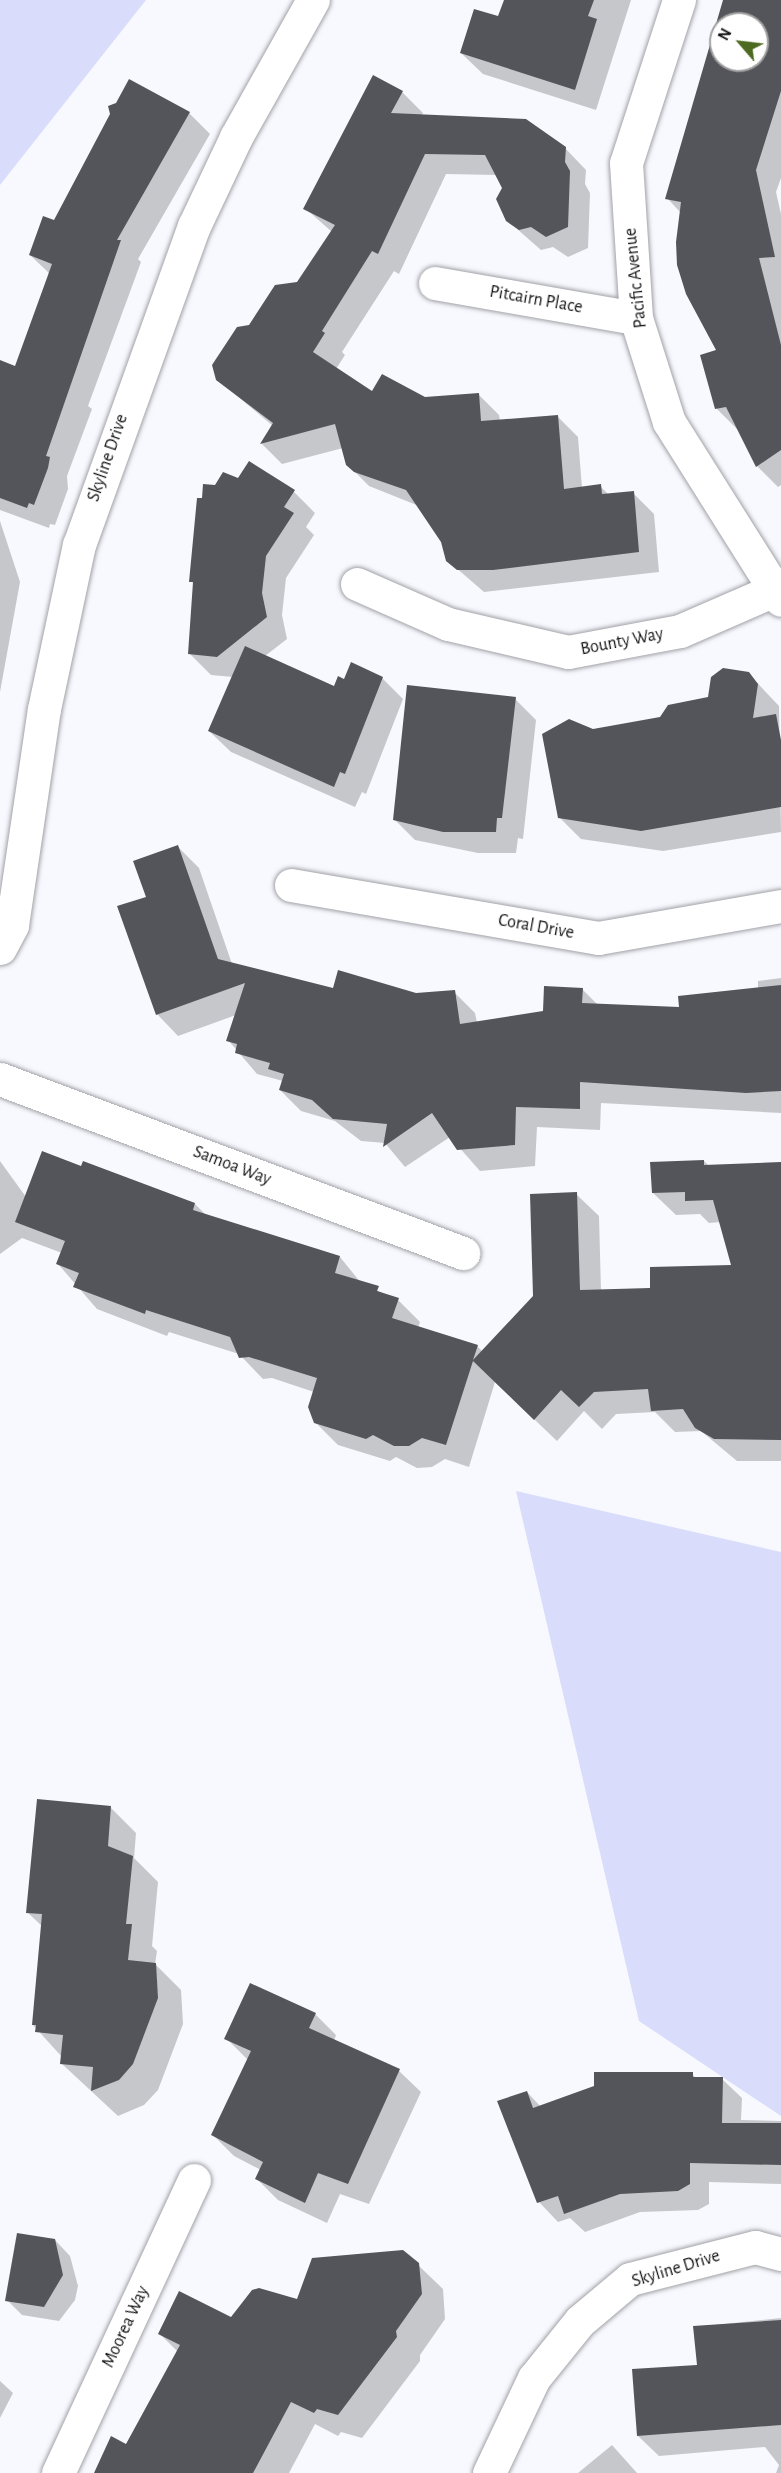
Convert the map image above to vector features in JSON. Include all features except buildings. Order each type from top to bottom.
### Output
[{"type":"street","name":"Skyline Drive","points":[[0,948],[12,925],[44,710],[79,545],[194,226],[236,137],[312,0]]},
{"type":"street","name":"Pacific Avenue","points":[[679,0],[626,163],[636,318],[669,422],[780,593]]},
{"type":"street","name":"Pitcairn Place","points":[[435,283],[636,318]]},
{"type":"street","name":"Bounty Way","points":[[357,584],[448,624],[568,652],[680,631],[780,593]]},
{"type":"street","name":"Coral Drive","points":[[291,885],[598,938],[781,906]]},
{"type":"street","name":"Samoa Way","points":[[0,1079],[463,1253]]},
{"type":"street","name":"Moorea Way","points":[[58,2473],[194,2180]]},
{"type":"street","name":"Skyline Drive","points":[[489,2473],[534,2378],[580,2321],[630,2279],[755,2247],[781,2254]]},
{"type":"shaded area","points":[[0,0],[146,0],[0,185]]},
{"type":"shaded area","points":[[516,1491],[781,1552],[781,2116],[639,2021]]}]
